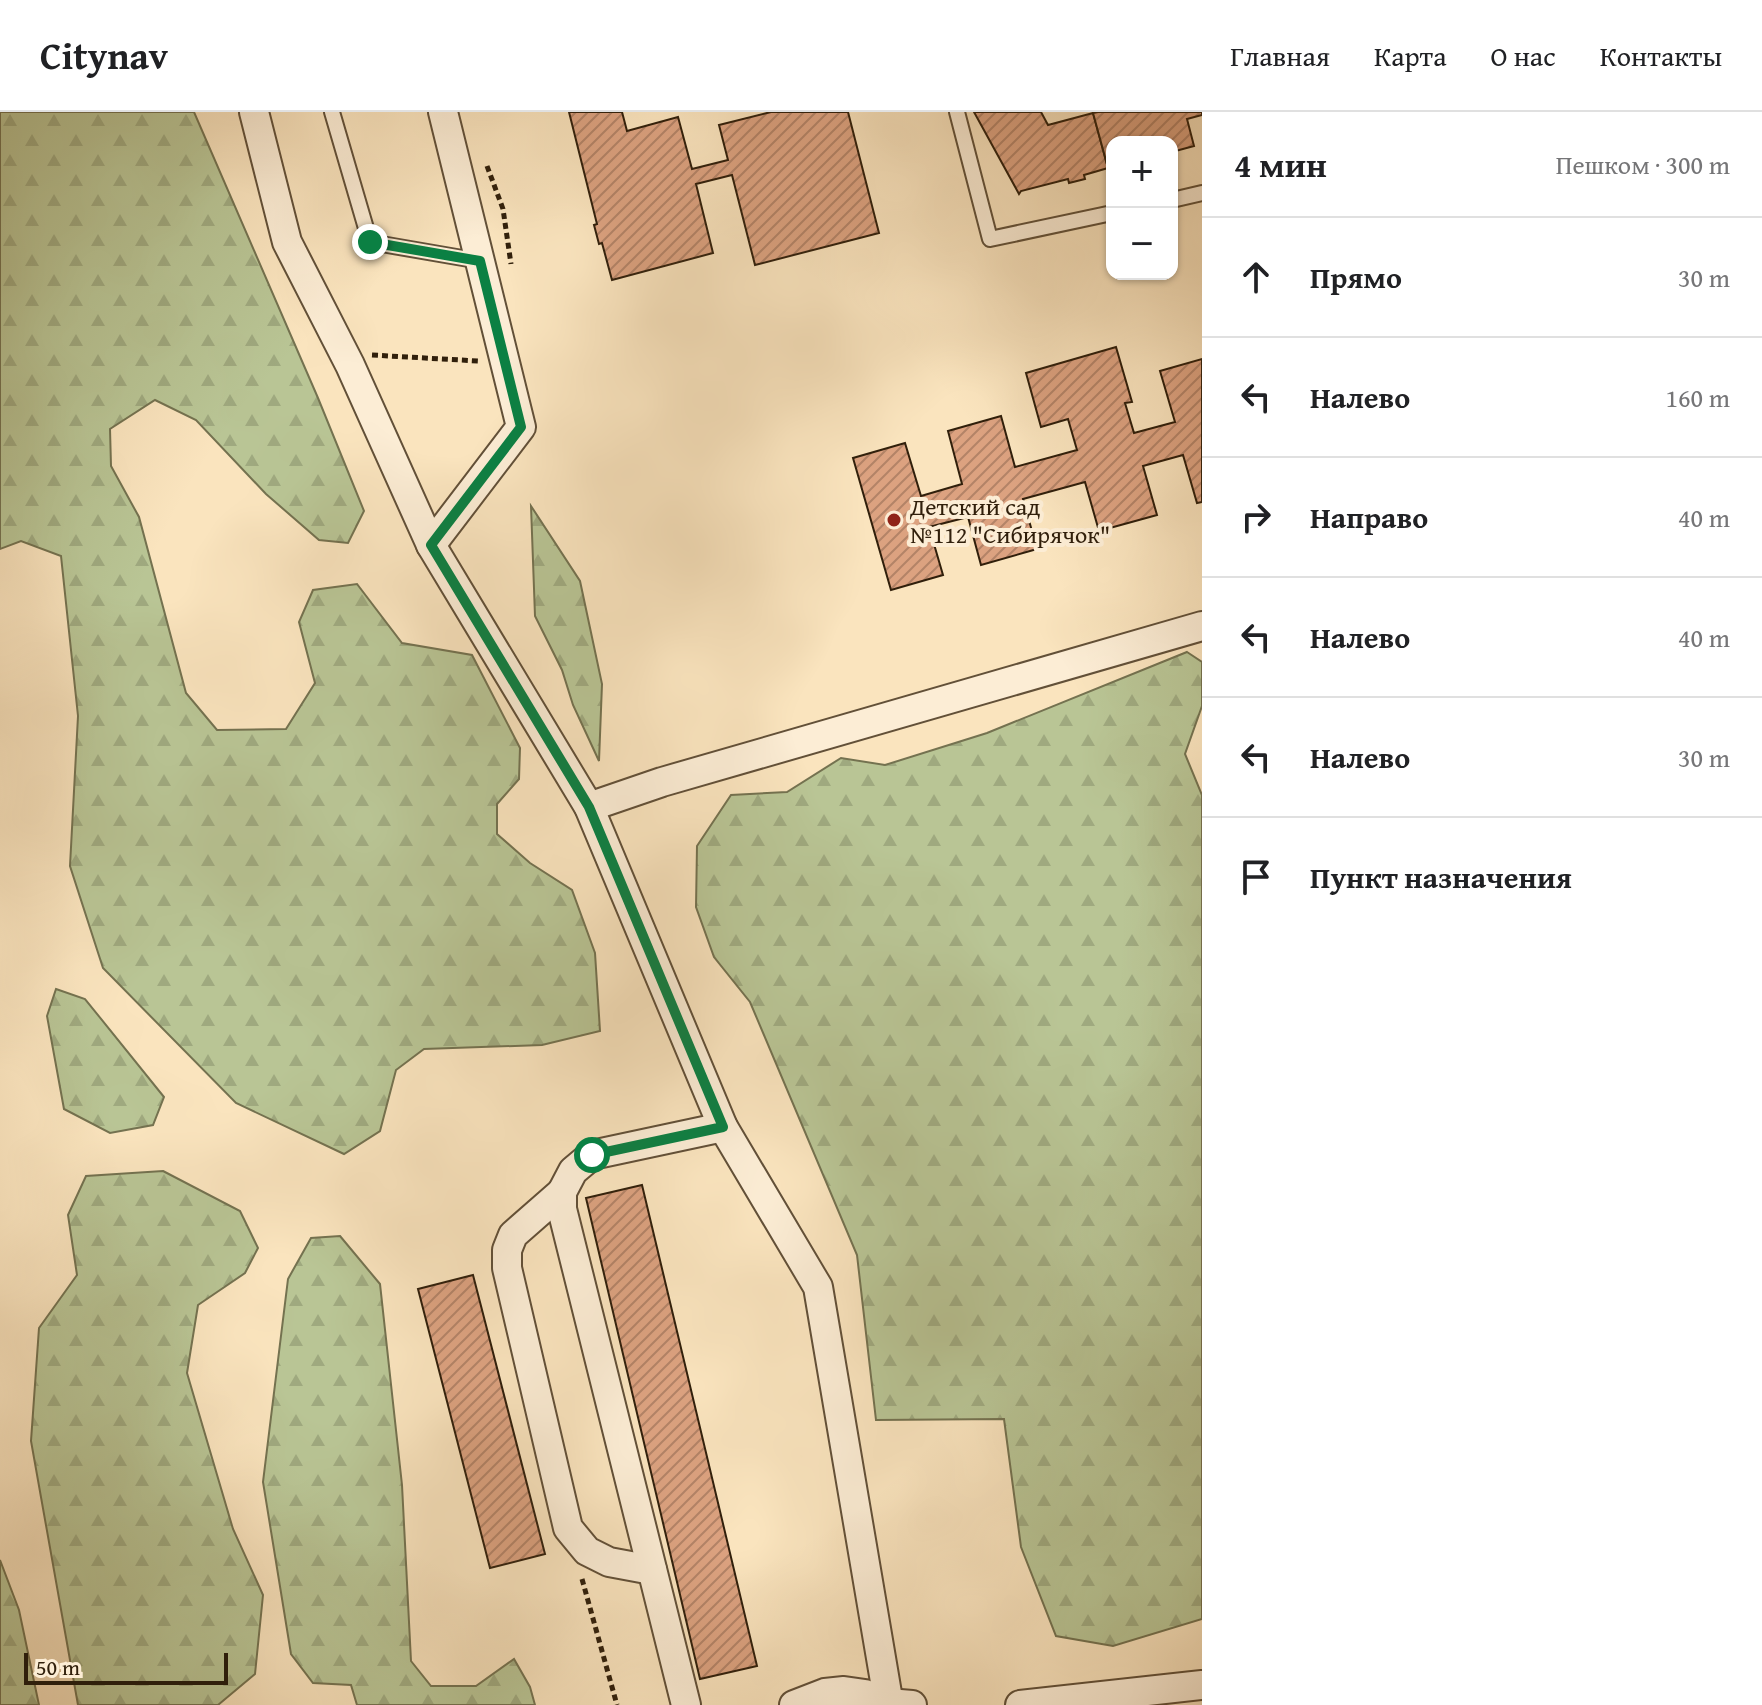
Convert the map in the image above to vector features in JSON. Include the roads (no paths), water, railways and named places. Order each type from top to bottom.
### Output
[{"type":"street","points":[[254,112],[287,242],[350,365],[431,545],[589,807],[723,1127],[818,1287],[896,1704],[844,1691],[825,1693],[794,1705]]},
{"type":"street","points":[[431,545],[521,427],[443,112]]},
{"type":"street","points":[[589,807],[662,782],[1202,626]]},
{"type":"street","points":[[652,1570],[609,1562],[587,1551],[568,1528],[507,1268],[507,1250],[513,1235],[562,1192],[573,1171],[592,1155],[723,1127]]},
{"type":"street","points":[[562,1192],[562,1209],[686,1705]]},
{"type":"street","points":[[1020,1705],[1108,1701],[1202,1685]]},
{"type":"lane","points":[[332,112],[370,242],[480,261]]},
{"type":"lane","points":[[957,112],[990,239],[1106,214]]},
{"type":"lane","points":[[1178,199],[1202,193]]},
{"type":"place","name":"Детский сад №112 \"Сибирячок\"","points":[[894,520]]}]
